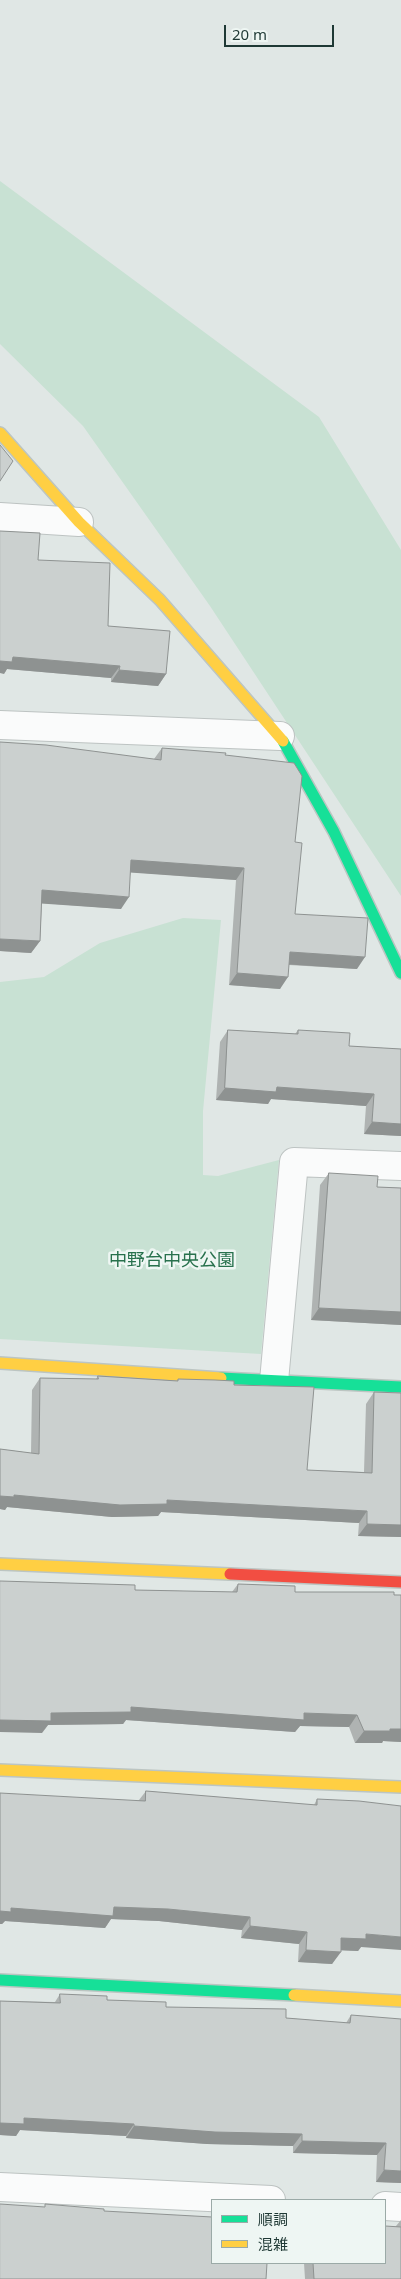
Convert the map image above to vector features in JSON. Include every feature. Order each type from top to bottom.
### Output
[{"type":"street","points":[[0,433],[28,462],[79,522],[160,600],[280,736],[330,824],[401,973]]},
{"type":"street","points":[[0,517],[79,522]]},
{"type":"street","points":[[0,725],[280,736]]},
{"type":"street","points":[[274,1381],[294,1162],[401,1166]]},
{"type":"street","points":[[0,1363],[274,1381],[401,1387]]},
{"type":"street","points":[[0,1564],[401,1582]]},
{"type":"street","points":[[0,1770],[401,1787]]},
{"type":"street","points":[[0,1980],[401,2000]]},
{"type":"street","points":[[0,2187],[250,2199]]},
{"type":"street","points":[[386,2206],[401,2207]]},
{"type":"green space","points":[[0,181],[319,417],[401,550],[401,896],[210,606],[83,426],[0,344]]},
{"type":"green space","name":"中野台中央公園","points":[[183,918],[221,920],[203,1111],[203,1175],[218,1176],[279,1160],[261,1354],[0,1339],[0,982],[44,977],[100,943]]},
{"type":"building","points":[[0,445],[13,461],[0,481]]},
{"type":"building","points":[[0,531],[40,533],[38,560],[110,563],[108,626],[170,631],[166,674],[119,670],[120,666],[13,657],[12,662],[0,661]]},
{"type":"building","points":[[0,742],[46,745],[161,760],[162,748],[226,753],[225,755],[294,763],[302,776],[295,842],[302,843],[295,914],[368,918],[365,957],[290,952],[288,977],[237,973],[244,868],[131,860],[129,897],[42,890],[40,941],[0,939]]},
{"type":"building","points":[[228,1030],[298,1034],[298,1030],[350,1033],[349,1046],[401,1049],[401,1124],[372,1122],[374,1094],[277,1087],[276,1092],[225,1088]]},
{"type":"building","points":[[329,1173],[378,1176],[377,1187],[401,1188],[401,1312],[319,1308]]},
{"type":"building","points":[[98,1376],[178,1381],[178,1379],[234,1381],[234,1385],[314,1387],[307,1470],[372,1473],[374,1392],[401,1393],[401,1525],[367,1524],[367,1511],[167,1500],[167,1504],[120,1505],[14,1495],[14,1497],[0,1496],[0,1449],[39,1454],[40,1378],[98,1379]]},
{"type":"building","points":[[0,1581],[135,1585],[135,1590],[237,1592],[238,1584],[295,1586],[295,1592],[394,1592],[394,1595],[401,1595],[401,1729],[364,1731],[357,1715],[304,1713],[304,1720],[131,1707],[131,1712],[51,1713],[51,1721],[0,1720]]},
{"type":"building","points":[[146,1791],[317,1805],[317,1799],[401,1806],[401,1937],[366,1934],[366,1939],[341,1938],[341,1952],[306,1950],[307,1932],[250,1926],[250,1917],[168,1909],[114,1907],[113,1916],[11,1908],[11,1912],[0,1911],[0,1793],[145,1801]]},
{"type":"building","points":[[60,1994],[107,1996],[107,2000],[166,2002],[166,2007],[286,2009],[286,2018],[350,2023],[351,2015],[401,2019],[401,2171],[384,2170],[386,2143],[302,2141],[302,2134],[215,2132],[134,2126],[134,2124],[24,2118],[24,2124],[0,2123],[0,2001],[60,2003]]},
{"type":"building","points":[[0,2204],[45,2207],[45,2204],[104,2209],[104,2211],[211,2217],[211,2264],[267,2264],[266,2279],[0,2279]]},
{"type":"building","points":[[386,2226],[401,2227],[401,2279],[314,2279],[313,2264],[386,2264]]},
{"type":"traffic: fast","points":[[283,741],[334,832],[401,973]]},
{"type":"traffic: fast","points":[[221,1378],[401,1387]]},
{"type":"traffic: fast","points":[[0,1980],[294,1995]]},
{"type":"traffic: slow","points":[[0,433],[79,522],[160,600],[283,741]]},
{"type":"traffic: slow","points":[[0,1363],[221,1378]]},
{"type":"traffic: slow","points":[[0,1564],[230,1574]]},
{"type":"traffic: slow","points":[[0,1770],[401,1787]]},
{"type":"traffic: slow","points":[[294,1995],[401,2001]]},
{"type":"traffic: jam","points":[[230,1574],[401,1582]]}]
